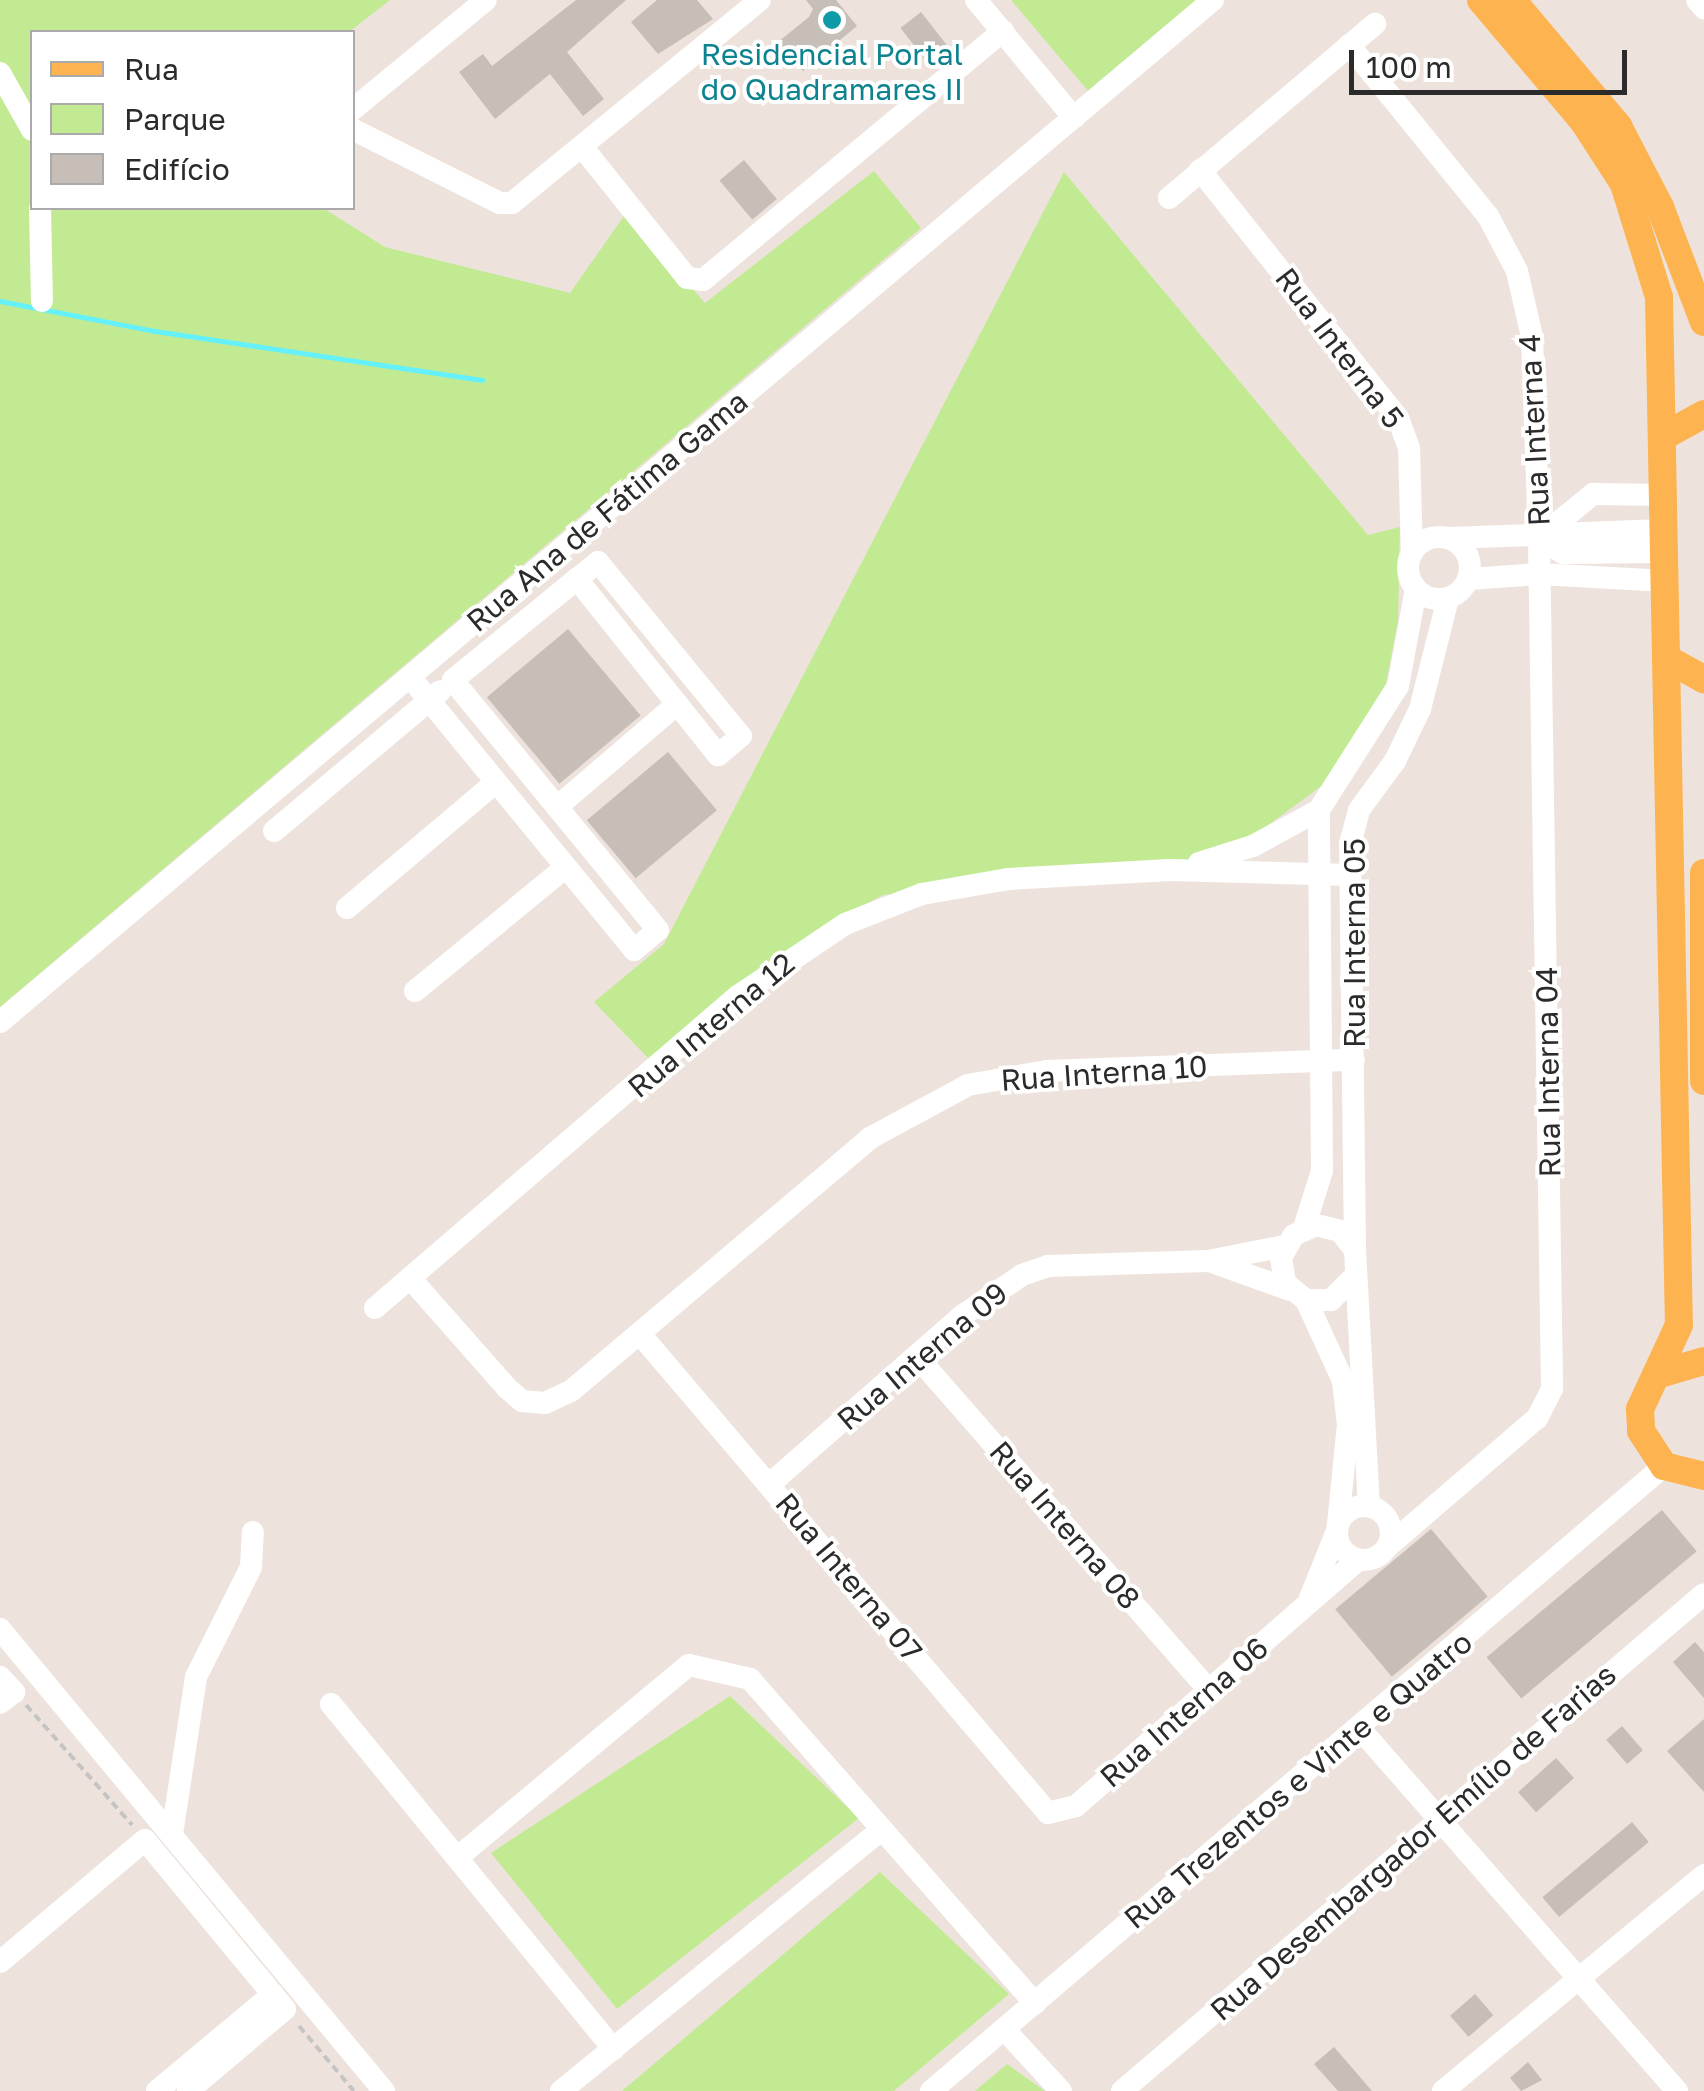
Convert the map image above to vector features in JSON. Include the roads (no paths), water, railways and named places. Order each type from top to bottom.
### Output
[{"type":"main road","points":[[1481,0],[1584,122],[1624,184],[1659,297],[1670,661],[1679,1325],[1662,1373],[1640,1409],[1649,1450],[1664,1466],[1704,1476]]},
{"type":"main road","points":[[1512,0],[1618,126],[1660,207],[1704,322]]},
{"type":"main road","points":[[1662,437],[1704,414]]},
{"type":"main road","points":[[1670,661],[1704,679]]},
{"type":"main road","points":[[1704,873],[1704,1081]]},
{"type":"main road","points":[[1662,1373],[1704,1361]]},
{"type":"street","points":[[355,108],[486,0]]},
{"type":"street","points":[[356,131],[505,204],[583,148],[760,0]]},
{"type":"street","points":[[976,0],[1074,118]]},
{"type":"street","name":"Rua Ana de Fátima Gama","points":[[0,1022],[1212,0]]},
{"type":"street","points":[[1697,0],[1704,8]]},
{"type":"street","points":[[1169,198],[1374,24]]},
{"type":"street","points":[[583,148],[688,278],[702,280],[1003,31]]},
{"type":"street","name":"Rua Interna 4","points":[[1349,45],[1488,216],[1516,271],[1532,338],[1538,574]]},
{"type":"street","points":[[0,72],[30,126]]},
{"type":"street","name":"Rua Interna 5","points":[[1200,170],[1398,418],[1409,448],[1412,553]]},
{"type":"street","points":[[40,210],[42,302]]},
{"type":"street","points":[[1540,538],[1582,500],[1621,494],[1664,495]]},
{"type":"street","points":[[1665,541],[1620,543],[1563,553],[1540,538],[1434,537],[1412,553],[1408,572],[1416,588],[1430,598],[1448,598],[1468,579],[1538,574],[1667,580]]},
{"type":"street","points":[[1448,538],[1467,554],[1468,579]]},
{"type":"street","points":[[274,831],[453,680],[577,579],[598,562],[741,736],[718,754],[577,579]]},
{"type":"street","name":"Rua Interna 04","points":[[1388,1546],[1537,1418],[1552,1389],[1538,574]]},
{"type":"street","name":"Rua Interna 05","points":[[1304,1228],[1322,1170],[1315,874],[1318,810],[1398,686],[1416,588]]},
{"type":"street","name":"Rua Interna 05","points":[[1355,1250],[1350,875],[1358,810],[1410,734],[1430,681],[1448,598]]},
{"type":"street","points":[[410,677],[634,950],[658,930],[434,657]]},
{"type":"street","points":[[557,807],[677,704]]},
{"type":"street","points":[[347,908],[496,782]]},
{"type":"street","name":"Rua Interna 12","points":[[1170,870],[1253,846],[1318,810]]},
{"type":"street","points":[[416,992],[566,867]]},
{"type":"street","name":"Rua Interna 12","points":[[375,1308],[738,996],[845,924],[922,894],[1008,879],[1170,870],[1350,875]]},
{"type":"street","name":"Rua Interna 10","points":[[410,1278],[522,1401],[556,1401],[870,1138],[968,1085],[1046,1071],[1354,1060]]},
{"type":"street","points":[[1304,1228],[1340,1231],[1355,1250],[1375,1510],[1391,1534],[1380,1556],[1358,1560],[1340,1546],[1338,1528],[1348,1424],[1344,1381],[1299,1295],[1281,1270],[1284,1246],[1304,1228]]},
{"type":"street","name":"Rua Interna 09","points":[[771,1483],[920,1359],[963,1314],[1022,1275],[1048,1266],[1208,1261],[1284,1246]]},
{"type":"street","name":"Rua Interna 09","points":[[1208,1261],[1299,1295]]},
{"type":"street","points":[[1299,1295],[1331,1300],[1356,1274]]},
{"type":"street","name":"Rua Interna 07","points":[[640,1334],[771,1483],[1041,1808],[1060,1814]]},
{"type":"street","name":"Rua Interna 08","points":[[920,1359],[1210,1691]]},
{"type":"street","name":"Rua Trezentos e Vinte e Quatro","points":[[930,2091],[1361,1730],[1664,1466]]},
{"type":"street","points":[[1338,1528],[1345,1514],[1375,1510],[1425,1513]]},
{"type":"street","name":"Rua Interna 06","points":[[1306,1606],[1338,1528]]},
{"type":"street","points":[[172,1834],[196,1676],[251,1568],[253,1532]]},
{"type":"street","name":"Rua Interna 06","points":[[1060,1814],[1210,1691],[1358,1560]]},
{"type":"street","name":"Rua Desembargador Emílio de Farias","points":[[1122,2091],[1704,1594]]},
{"type":"street","points":[[0,1629],[384,2091]]},
{"type":"street","points":[[457,1858],[689,1665],[750,1679],[1035,2003]]},
{"type":"street","points":[[332,1704],[613,2049]]},
{"type":"street","points":[[1361,1730],[1677,2091]]},
{"type":"street","points":[[561,2091],[882,1829]]},
{"type":"street","points":[[0,1962],[145,1840],[279,2002]]},
{"type":"street","points":[[1443,2091],[1704,1875]]},
{"type":"street","points":[[158,2091],[279,2002]]},
{"type":"street","points":[[188,2091],[279,2002]]},
{"type":"street","points":[[1004,2029],[1061,2091]]},
{"type":"waterway","points":[[0,301],[155,331],[482,380]]},
{"type":"place","name":"Residencial Portal do Quadramares II","points":[[832,20]]}]
